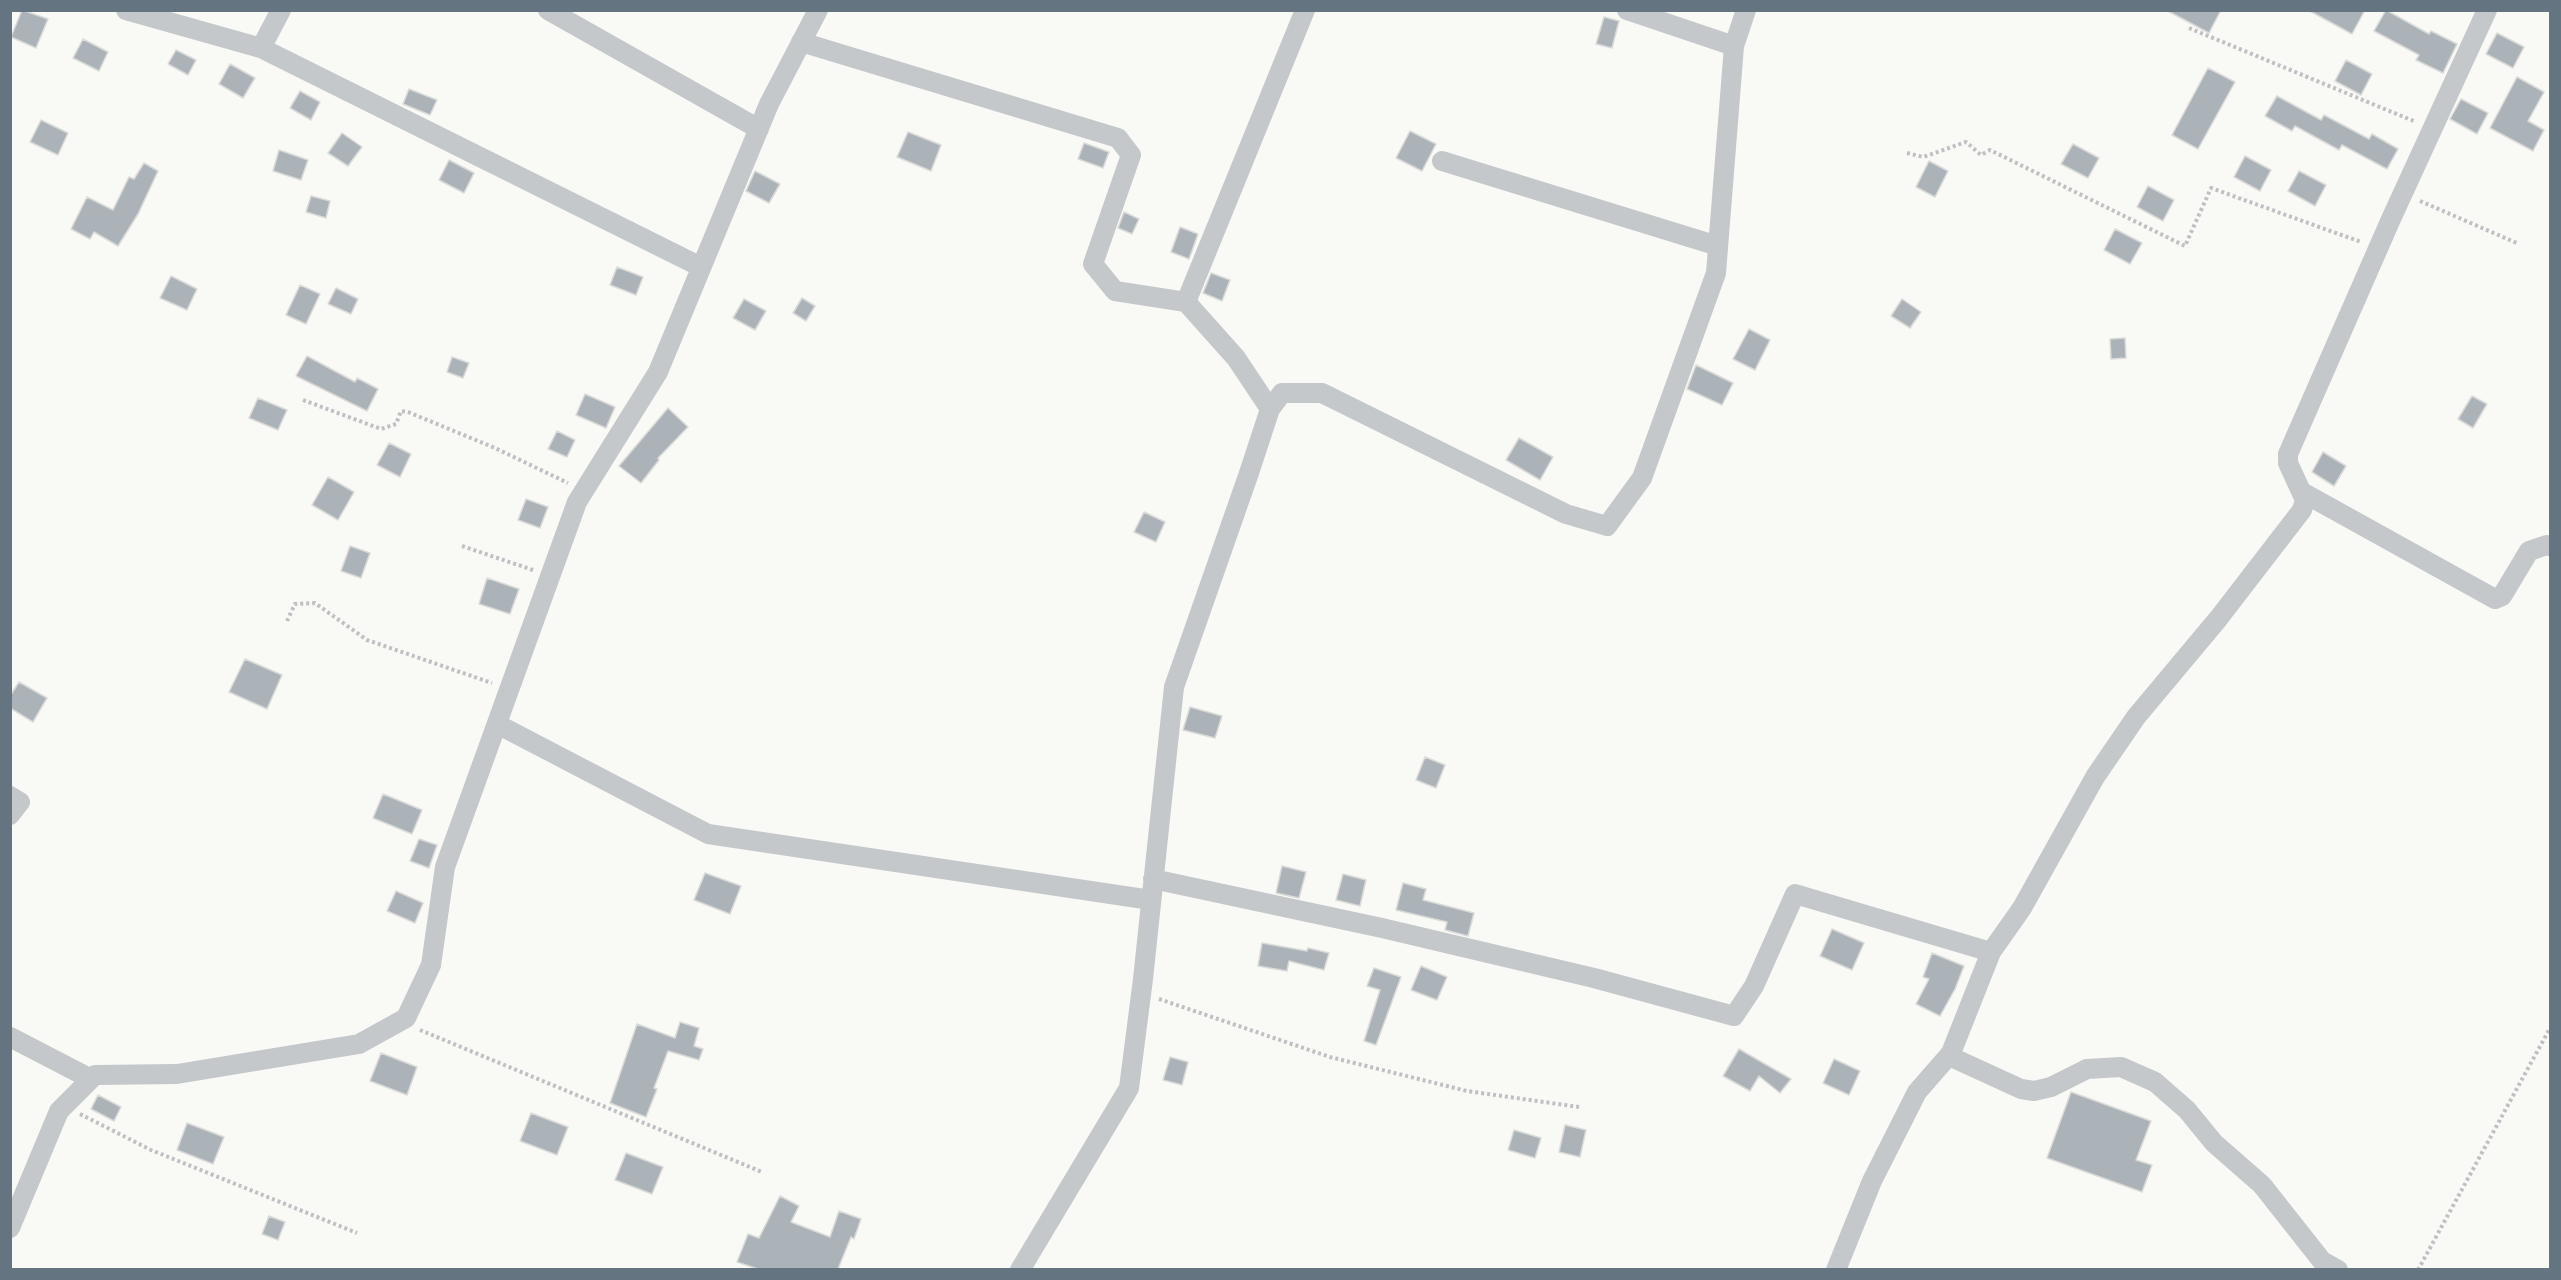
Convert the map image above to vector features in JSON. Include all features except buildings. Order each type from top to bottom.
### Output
[{"type":"street","points":[[126,10],[261,48],[701,267]]},
{"type":"street","points":[[261,48],[280,10]]},
{"type":"street","points":[[548,10],[759,129]]},
{"type":"street","points":[[10,1228],[58,1111],[95,1075],[177,1074],[359,1044],[406,1018],[431,965],[445,867],[577,502],[658,372],[759,129],[818,10]]},
{"type":"street","points":[[1186,302],[1305,10]]},
{"type":"street","points":[[1627,10],[1734,46]]},
{"type":"street","points":[[1020,1269],[1129,1088],[1174,687],[1250,473],[1270,408],[1282,393],[1322,393],[1566,514],[1607,526],[1642,478],[1716,273],[1734,46],[1746,10]]},
{"type":"street","points":[[1836,1269],[1872,1181],[1917,1092],[1949,1056],[1991,952],[2022,908],[2095,777],[2136,717],[2218,619],[2302,510],[2305,500],[2288,463],[2288,454],[2487,10]]},
{"type":"street","points":[[801,42],[1118,138],[1131,156],[1093,264],[1116,291],[1186,302],[1236,358],[1270,408]]},
{"type":"street","points":[[1442,161],[1718,246]]},
{"type":"street","points":[[2302,492],[2495,599],[2502,596],[2529,551],[2547,544],[2550,546]]},
{"type":"street","points":[[497,724],[708,834],[1151,900]]},
{"type":"street","points":[[10,796],[20,802],[10,815]]},
{"type":"street","points":[[1153,879],[1382,928],[1594,978],[1734,1016],[1754,986],[1795,894],[1991,952]]},
{"type":"street","points":[[10,1037],[91,1079]]},
{"type":"street","points":[[1949,1056],[2021,1089],[2034,1091],[2051,1087],[2087,1069],[2121,1067],[2155,1082],[2187,1110],[2214,1143],[2262,1185],[2322,1261],[2338,1269]]},
{"type":"path","points":[[2189,28],[2433,129]]},
{"type":"path","points":[[1907,153],[1923,157],[1966,142],[1981,154],[1990,150],[2185,246],[2211,188],[2379,248]]},
{"type":"path","points":[[2403,194],[2519,244]]},
{"type":"path","points":[[303,400],[381,429],[396,424],[401,411],[408,412],[585,490]]},
{"type":"path","points":[[462,546],[550,577]]},
{"type":"path","points":[[287,621],[294,604],[315,603],[367,640],[488,681],[508,692]]},
{"type":"path","points":[[1141,993],[1330,1057],[1467,1091],[1579,1107]]},
{"type":"path","points":[[400,1022],[762,1172]]},
{"type":"path","points":[[2418,1269],[2550,1028]]},
{"type":"path","points":[[64,1106],[151,1150],[357,1233]]}]
